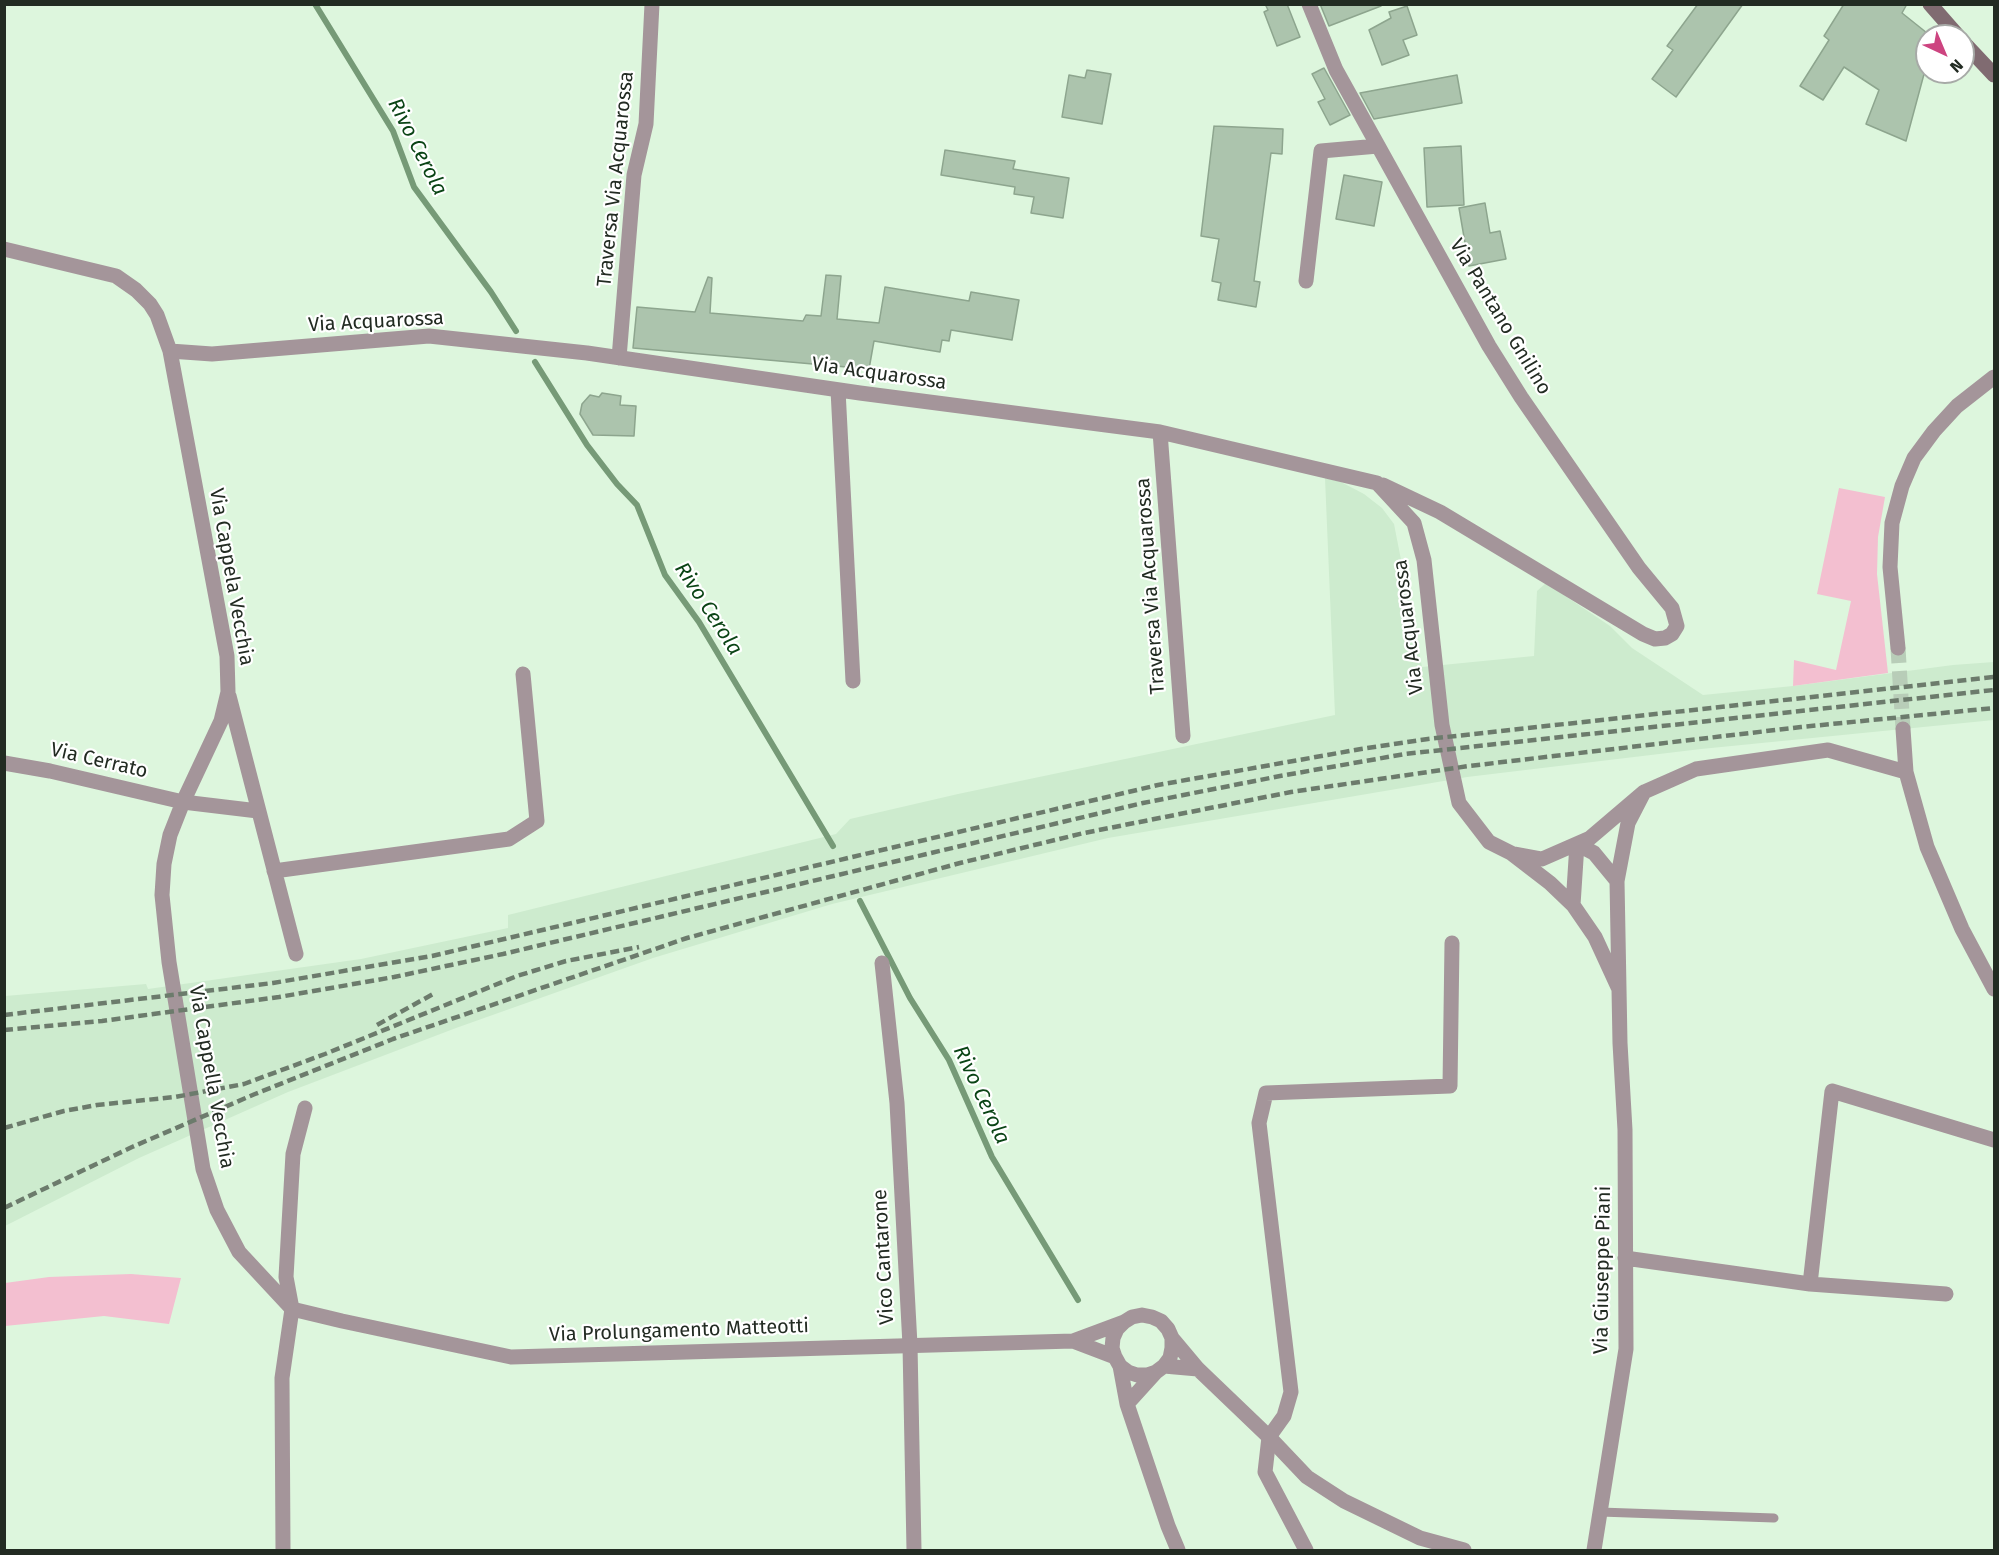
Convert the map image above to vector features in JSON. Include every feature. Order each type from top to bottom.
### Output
[{"type":"main road","points":[[1930,4],[1948,24]]},
{"type":"main road","points":[[1975,54],[1995,75]]},
{"type":"street","name":"Traversa Via Acquarossa","points":[[619,358],[634,175],[646,124],[652,4]]},
{"type":"street","name":"Via Pantano Gnilino","points":[[1309,4],[1336,70],[1489,346],[1521,397],[1639,568],[1672,608],[1677,626],[1672,634],[1665,638],[1655,639],[1643,634],[1440,512],[1377,483]]},
{"type":"street","points":[[1306,281],[1321,151],[1378,146]]},
{"type":"street","points":[[4,249],[116,276],[136,290],[150,304],[157,315],[170,351]]},
{"type":"street","name":"Via Acquarossa","points":[[170,351],[212,354],[429,336],[619,358],[838,390],[1160,432],[1377,483],[1414,523],[1424,560],[1442,725],[1459,803],[1489,842],[1511,853]]},
{"type":"street","name":"Via Cappela Vecchia","points":[[170,351],[227,656],[228,692],[221,721],[183,802]]},
{"type":"street","points":[[1898,648],[1890,567],[1892,523],[1902,486],[1914,458],[1934,430],[1957,406],[1995,377]]},
{"type":"street","points":[[838,390],[853,681]]},
{"type":"street","name":"Traversa Via Acquarossa","points":[[1160,432],[1183,736]]},
{"type":"street","points":[[274,871],[509,839],[537,821],[523,674]]},
{"type":"street","points":[[228,692],[296,954]]},
{"type":"street","points":[[1903,729],[1906,772],[1927,847],[1962,929],[1995,989]]},
{"type":"street","points":[[1511,853],[1542,859],[1577,844],[1590,838],[1644,792],[1696,769],[1828,750],[1906,772]]},
{"type":"street","name":"Via Cerrato","points":[[4,763],[60,773],[183,802],[258,811]]},
{"type":"street","name":"Via Giuseppe Piani","points":[[1594,1551],[1626,1349],[1625,1130],[1618,987],[1617,881],[1628,823],[1644,792]]},
{"type":"street","name":"Via Cappella Vecchia","points":[[183,802],[170,835],[164,864],[162,895],[169,962],[203,1169],[218,1210],[239,1252],[292,1309]]},
{"type":"street","points":[[1577,844],[1594,853],[1617,881]]},
{"type":"street","points":[[1573,905],[1577,844]]},
{"type":"street","points":[[1511,853],[1550,883],[1573,905],[1595,937],[1618,987]]},
{"type":"street","points":[[1306,1551],[1265,1472],[1269,1437],[1284,1416],[1291,1392],[1259,1123],[1266,1093],[1450,1086],[1452,943]]},
{"type":"street","name":"Vico Cantarone","points":[[882,963],[897,1103],[910,1345],[914,1551]]},
{"type":"street","points":[[1810,1284],[1832,1091],[1995,1140]]},
{"type":"street","points":[[284,1551],[282,1378],[292,1309],[286,1277],[292,1154],[305,1108]]},
{"type":"street","points":[[1625,1258],[1810,1284],[1946,1294]]},
{"type":"street","name":"Via Prolungamento Matteotti","points":[[292,1309],[511,1357],[1073,1341],[1132,1317],[1142,1315],[1152,1317],[1168,1329],[1172,1338],[1198,1369],[1307,1477],[1344,1501],[1420,1538],[1464,1551]]},
{"type":"street","points":[[1124,1322],[1117,1329],[1112,1348],[1127,1404],[1178,1551]]},
{"type":"street","points":[[1127,1404],[1170,1358],[1173,1348],[1172,1338]]},
{"type":"street","name":"Via Prolungamento Matteotti","points":[[1073,1341],[1117,1361],[1128,1372],[1137,1375],[1147,1375],[1160,1369],[1198,1369]]},
{"type":"lane","points":[[1600,1512],[1774,1518]]},
{"type":"shaded area","points":[[1325,478],[1341,482],[1364,494],[1382,508],[1394,524],[1422,667],[1534,656],[1537,591],[1546,583],[1610,626],[1632,648],[1703,695],[1994,662],[1994,720],[1701,749],[1467,777],[1108,838],[832,904],[653,958],[456,1028],[288,1092],[139,1158],[5,1226],[5,996],[146,984],[148,989],[361,959],[508,928],[508,915],[836,834],[850,819],[958,794],[1335,715]]},
{"type":"shaded area","points":[[1839,488],[1885,497],[1878,537],[1877,574],[1888,673],[1793,686],[1794,660],[1836,670],[1851,601],[1817,594]]},
{"type":"shaded area","points":[[131,1274],[181,1278],[169,1324],[104,1316],[5,1326],[5,1283],[49,1277]]},
{"type":"building","points":[[1265,4],[1287,4],[1300,37],[1277,46],[1264,12],[1268,10]]},
{"type":"building","points":[[1320,4],[1381,4],[1381,6],[1329,26]]},
{"type":"building","points":[[1698,4],[1743,4],[1676,97],[1652,79],[1673,50],[1667,46]]},
{"type":"building","points":[[1844,4],[1907,4],[1902,13],[1916,24],[1915,84],[1921,84],[1906,141],[1866,124],[1879,90],[1844,67],[1823,100],[1800,86],[1829,40],[1824,36]]},
{"type":"building","points":[[1407,6],[1417,35],[1403,40],[1409,55],[1382,65],[1369,30],[1391,18],[1389,12]]},
{"type":"building","points":[[1324,68],[1350,115],[1330,125],[1318,102],[1325,99],[1312,74]]},
{"type":"building","points":[[1087,70],[1111,74],[1102,124],[1062,117],[1069,75],[1085,78]]},
{"type":"building","points":[[1457,75],[1462,103],[1374,119],[1360,93]]},
{"type":"building","points":[[1214,126],[1283,129],[1282,154],[1271,153],[1254,281],[1260,282],[1256,307],[1218,300],[1221,283],[1212,281],[1219,239],[1201,236]]},
{"type":"building","points":[[1461,146],[1464,205],[1427,207],[1424,148]]},
{"type":"building","points":[[945,150],[1015,161],[1013,169],[1069,178],[1063,218],[1031,213],[1034,197],[1014,194],[1015,187],[941,175]]},
{"type":"building","points":[[1344,175],[1382,182],[1374,226],[1336,219]]},
{"type":"building","points":[[1485,203],[1490,233],[1500,231],[1506,259],[1469,266],[1459,208]]},
{"type":"building","points":[[826,275],[841,276],[837,319],[879,323],[885,287],[969,301],[971,292],[1019,300],[1012,340],[951,330],[949,341],[942,340],[940,352],[874,341],[869,369],[633,348],[637,307],[695,312],[708,277],[712,278],[710,313],[803,321],[806,315],[821,316]]},
{"type":"building","points":[[602,393],[621,396],[620,405],[636,406],[634,436],[593,435],[580,414],[582,404],[590,395],[599,397]]},
{"type":"waterway","name":"Rivo Cerola","points":[[315,4],[393,131],[414,187],[491,292],[516,331]]},
{"type":"waterway","name":"Rivo Cerola","points":[[535,362],[587,445],[617,484],[637,505],[665,575],[699,622],[833,846]]},
{"type":"waterway","name":"Rivo Cerola","points":[[860,901],[910,998],[949,1060],[992,1157],[1078,1300]]},
{"type":"tunnel","points":[[1898,648],[1903,729]]},
{"type":"railway","points":[[4,1015],[273,983],[432,956],[1158,785],[1361,749],[1428,739],[1994,677]]},
{"type":"railway","points":[[4,1030],[102,1021],[279,997],[394,977],[503,954],[1143,803],[1405,754],[1994,690]]},
{"type":"railway","points":[[4,1208],[132,1147],[255,1094],[393,1039],[687,938],[960,863],[1084,833],[1291,792],[1469,766],[1801,727],[1994,708]]},
{"type":"railway","points":[[4,1128],[64,1111],[97,1105],[175,1097],[244,1084],[325,1054],[517,976],[566,961],[639,947]]},
{"type":"railway","points":[[377,1025],[435,993]]}]
